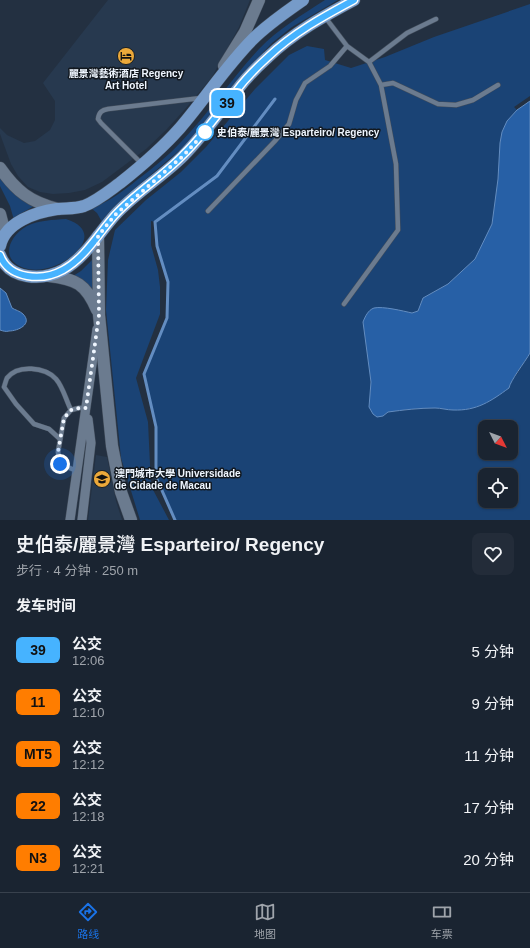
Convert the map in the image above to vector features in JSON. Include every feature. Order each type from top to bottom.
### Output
[{"type":"main road","points":[[2,239],[15,224],[25,219],[41,212],[58,209],[70,210],[85,206],[119,184],[179,129],[254,38],[275,20],[303,0]]},
{"type":"main road","points":[[2,261],[24,275],[37,277],[49,276],[63,270],[87,250],[115,215],[183,156],[204,134],[237,90],[270,55],[294,36],[324,16],[354,0]]},
{"type":"street","points":[[205,97],[245,32],[260,0]]},
{"type":"street","points":[[0,168],[17,189],[29,198],[41,205],[58,209]]},
{"type":"street","points":[[0,214],[2,239]]},
{"type":"street","points":[[98,236],[99,315],[112,446],[121,492],[131,520]]},
{"type":"street","points":[[49,276],[70,280],[78,284],[89,293],[99,315],[70,520]]},
{"type":"street","points":[[82,520],[91,443],[86,408]]},
{"type":"lane","points":[[324,16],[347,46],[368,62],[381,85],[396,164],[398,230],[344,304]]},
{"type":"lane","points":[[368,62],[408,33],[436,19]]},
{"type":"lane","points":[[208,210],[275,141],[289,124],[296,100],[305,83],[330,66],[347,46]]},
{"type":"lane","points":[[381,85],[393,83],[438,104],[456,105],[473,100],[498,85]]},
{"type":"lane","points":[[142,164],[98,119],[100,113],[108,109],[205,97]]},
{"type":"lane","points":[[60,439],[49,429],[34,424],[16,404],[4,386],[7,377],[19,369],[34,369],[47,372],[56,379],[71,410]]},
{"type":"lane","points":[[77,471],[60,464],[58,452],[64,418],[71,410],[86,408]]},
{"type":"shaded area","points":[[108,0],[250,0],[239,27],[212,77],[166,130],[146,149],[102,182],[85,190],[53,194],[40,192],[28,187],[18,176],[11,164],[0,134],[0,128],[7,135],[24,143],[35,141],[50,130],[55,120],[55,101],[43,83]]},
{"type":"shaded area","points":[[325,0],[338,0],[292,27],[272,43],[246,70],[187,144],[127,195],[102,222],[97,213],[91,208],[110,200],[121,193],[166,157],[191,131],[239,72],[266,42],[282,29]]},
{"type":"shaded area","points":[[530,4],[530,96],[514,107],[517,110],[507,121],[500,143],[498,179],[492,224],[485,241],[475,259],[448,284],[423,298],[418,311],[412,313],[381,308],[363,322],[371,382],[369,407],[383,416],[388,412],[418,409],[469,409],[510,382],[517,374],[530,353],[530,520],[175,520],[158,480],[156,427],[144,374],[167,318],[168,282],[157,246],[155,222],[151,221],[151,245],[158,270],[160,287],[160,314],[136,378],[148,422],[151,486],[169,520],[140,520],[121,458],[106,310],[108,260],[115,230],[146,200],[181,172],[206,147],[255,89],[289,55],[307,46],[324,49],[325,60],[351,68],[385,57],[434,37]]},
{"type":"shaded area","points":[[530,101],[530,353],[509,388],[477,407],[462,410],[435,408],[417,409],[388,412],[383,416],[377,417],[373,414],[369,407],[371,382],[363,322],[368,312],[374,308],[388,308],[412,313],[418,311],[423,298],[448,284],[475,259],[492,224],[502,132],[507,121],[517,110]]},
{"type":"shaded area","points":[[0,171],[34,206],[14,220],[10,206],[0,186]]},
{"type":"shaded area","points":[[66,219],[79,226],[84,234],[83,243],[76,252],[66,260],[54,266],[40,269],[28,269],[19,266],[13,261],[9,250],[14,237],[20,231],[27,226],[36,223]]},
{"type":"shaded area","points":[[94,258],[95,292],[73,276],[81,271]]},
{"type":"shaded area","points":[[0,288],[6,293],[12,308],[22,313],[26,318],[23,326],[13,331],[0,330]]},
{"type":"shaded area","name":"澳門城市大學 Universidade de Cidade de Macau","points":[[96,455],[107,457],[116,501],[122,520],[88,520]]},
{"type":"waterway","points":[[175,520],[156,477],[156,427],[144,374],[167,318],[168,282],[157,246],[155,222],[217,176],[275,99]]},
{"type":"bus line","name":"39","points":[[0,255],[5,265],[24,275],[37,277],[49,276],[63,270],[87,250],[115,215],[183,156],[204,134],[253,71],[270,55],[294,36],[324,16],[354,0]]},
{"type":"place","name":"麗景灣藝術酒店 Regency Art Hotel","points":[[126,56]]},
{"type":"place","name":"史伯泰/麗景灣 Esparteiro/ Regency","points":[[205,132]]},
{"type":"place","name":"澳門城市大學 Universidade de Cidade de Macau","points":[[102,479]]},
{"type":"route","points":[[60,464],[58,452],[64,418],[71,410],[86,408],[99,315],[98,236],[115,215],[183,156],[205,132]]}]
